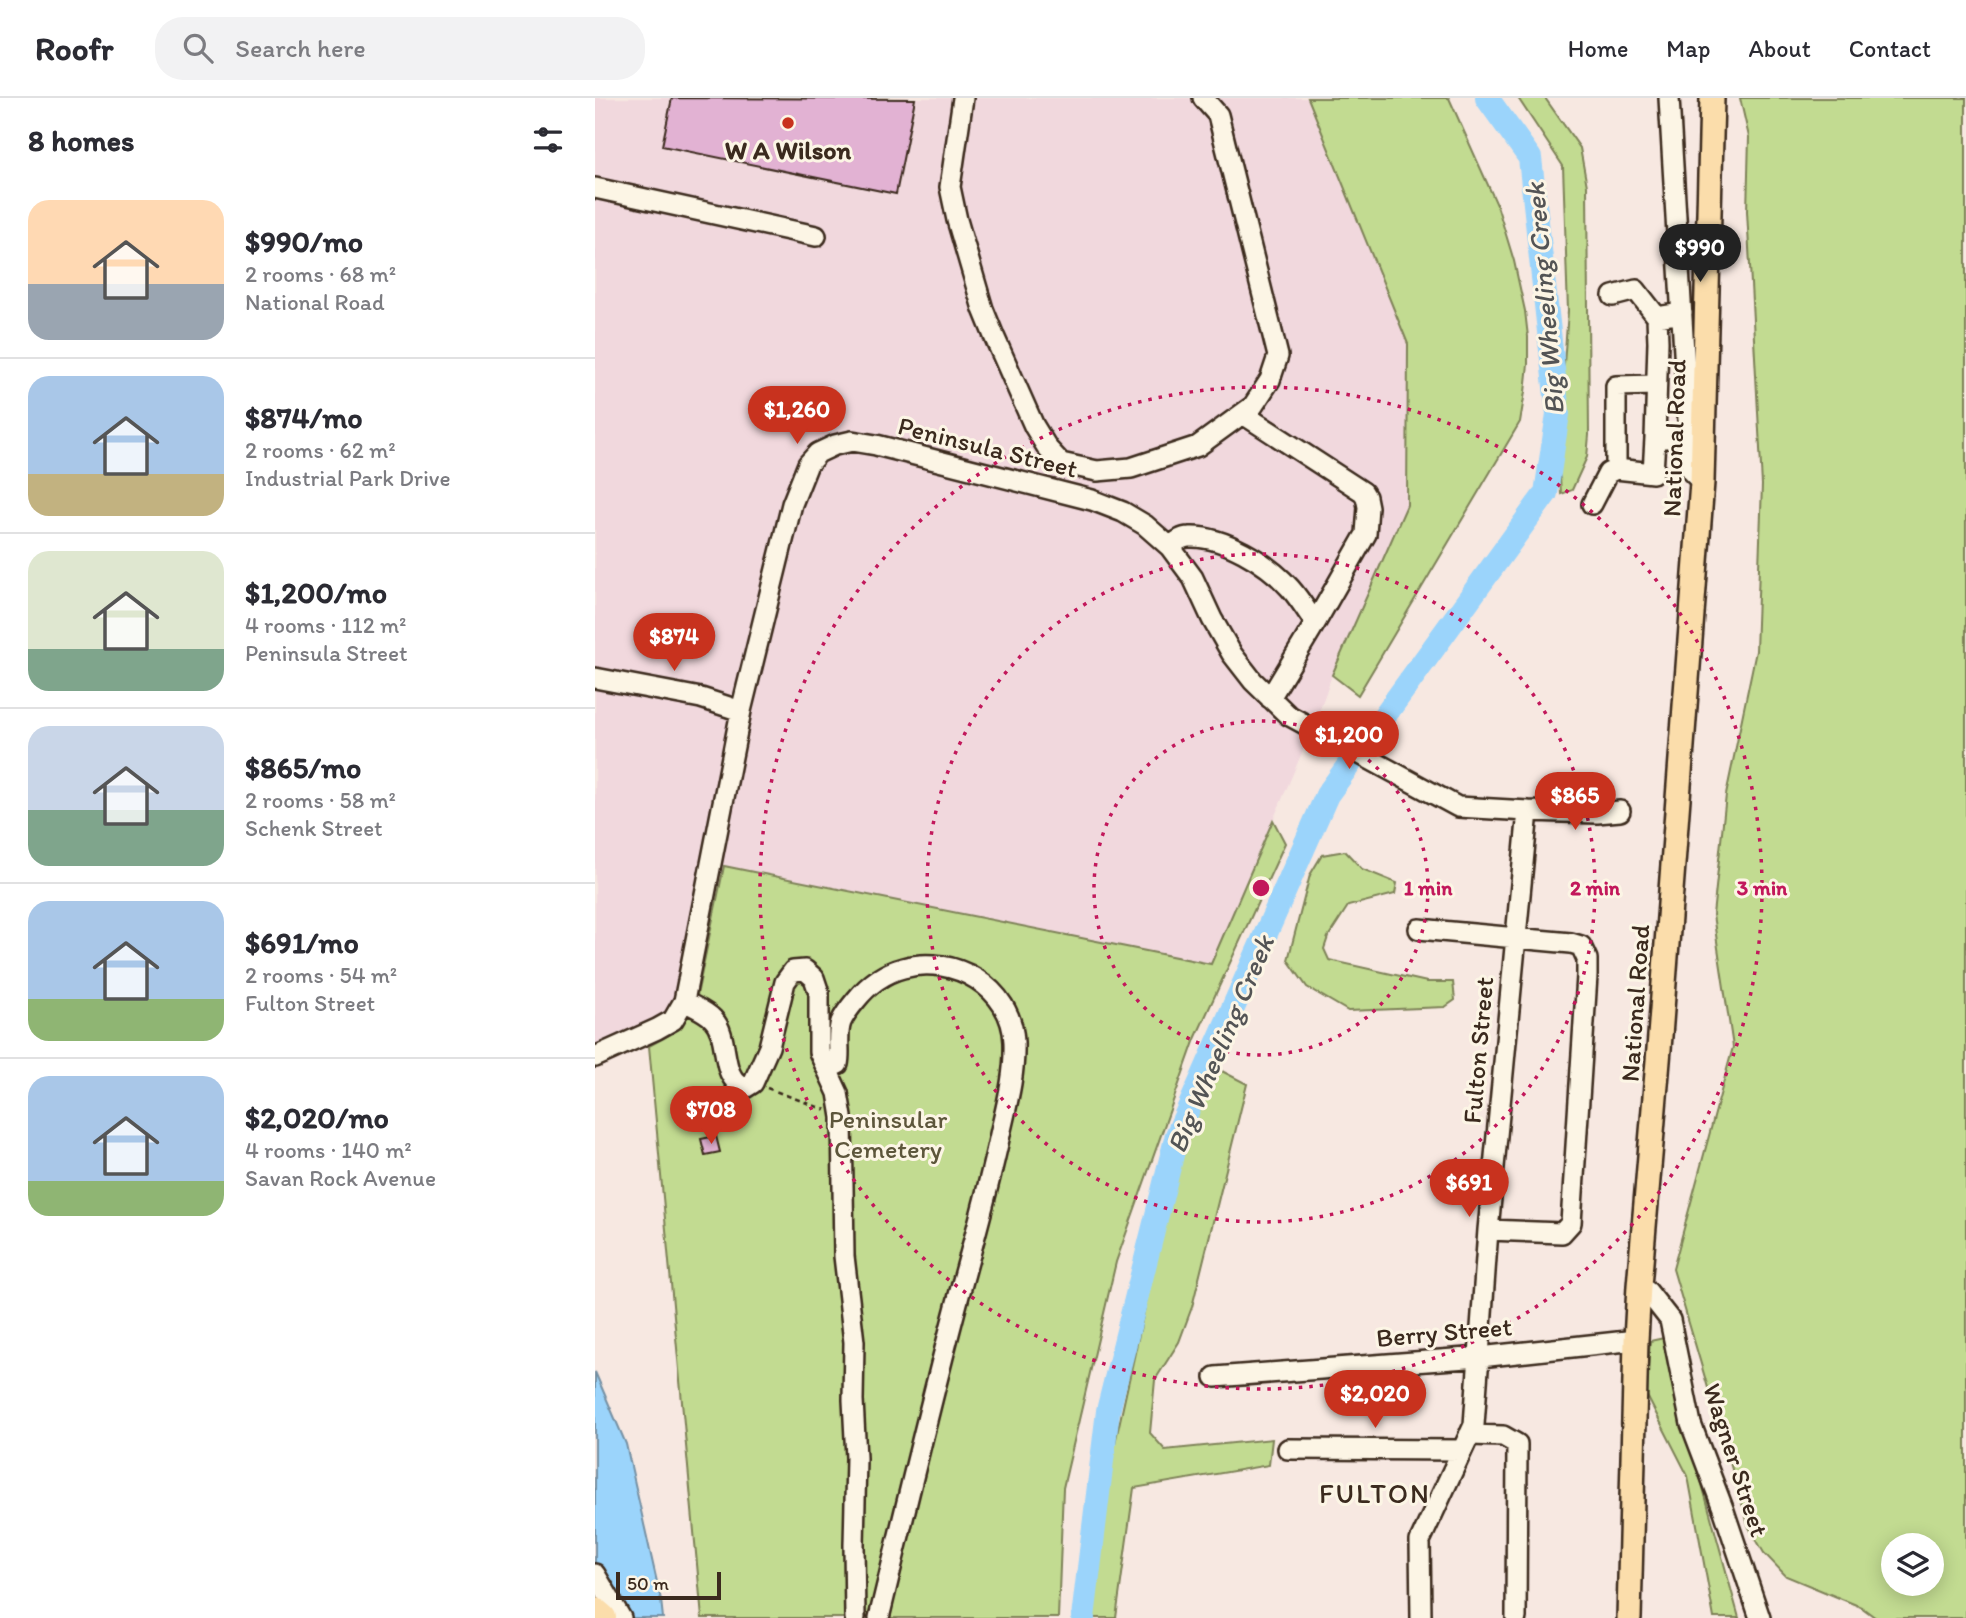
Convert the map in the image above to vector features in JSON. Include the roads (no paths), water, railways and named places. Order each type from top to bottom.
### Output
[{"type":"highway","points":[[595,1612],[602,1618]]},
{"type":"main road","name":"National Road","points":[[1629,1618],[1639,1286],[1702,482],[1712,98]]},
{"type":"street","points":[[963,98],[950,187],[983,309],[1034,426],[1048,449],[1061,463],[1097,471],[1131,468],[1198,446],[1253,406],[1270,380],[1278,356],[1218,115],[1203,98]]},
{"type":"street","points":[[1669,98],[1691,471],[1702,482]]},
{"type":"street","points":[[595,188],[816,236]]},
{"type":"street","points":[[1592,503],[1608,473],[1616,469],[1653,473],[1657,317],[1636,290],[1613,296]]},
{"type":"street","points":[[1657,317],[1682,313]]},
{"type":"street","points":[[1616,469],[1616,386],[1656,385]]},
{"type":"street","points":[[1243,414],[1363,492],[1368,507],[1366,534],[1270,698]]},
{"type":"street","points":[[1655,438],[1689,438]]},
{"type":"street","name":"Peninsula Street","points":[[684,1001],[741,711],[792,504],[809,464],[818,453],[852,441],[1091,500],[1145,524],[1170,547],[1193,578],[1232,654],[1253,681],[1288,715],[1458,807],[1597,813],[1620,811]]},
{"type":"street","points":[[1091,500],[1097,471]]},
{"type":"street","points":[[1170,547],[1180,539],[1190,537],[1213,540],[1239,550],[1289,586],[1315,623]]},
{"type":"street","points":[[595,678],[701,698],[741,711]]},
{"type":"street","name":"Fulton Street","points":[[1421,1618],[1420,1541],[1474,1425],[1488,1230],[1528,811]]},
{"type":"street","points":[[1419,929],[1571,943],[1581,946],[1587,959],[1571,1223],[1562,1233],[1488,1230]]},
{"type":"street","points":[[828,1069],[838,1064],[841,1023],[865,990],[881,977],[902,968],[925,964],[950,967],[972,975],[993,992],[1008,1013],[1014,1038],[1014,1071],[993,1170],[879,1618]]},
{"type":"street","points":[[595,1057],[673,1020],[684,1001],[713,1018],[721,1034],[730,1074],[737,1085],[745,1088],[753,1083],[769,1047],[785,982],[793,971],[805,970],[814,978],[819,993],[819,1052],[838,1093],[842,1116],[844,1256],[854,1342],[855,1618]]},
{"type":"street","name":"Wagner Street","points":[[1639,1286],[1648,1292],[1670,1320],[1691,1424],[1760,1618]]},
{"type":"street","name":"Berry Street","points":[[1215,1377],[1480,1357],[1636,1340]]},
{"type":"street","points":[[1288,1449],[1466,1442],[1503,1436],[1517,1444],[1516,1618]]},
{"type":"street","points":[[595,1574],[621,1618]]},
{"type":"water","points":[[595,1372],[626,1444],[663,1618],[595,1618]]},
{"type":"waterway","name":"Big Wheeling Creek","points":[[1083,1618],[1108,1411],[1177,1135],[1327,795],[1546,493],[1558,414],[1530,158],[1487,98]]},
{"type":"place","name":"W A Wilson","points":[[788,123]]},
{"type":"district","name":"FULTON","points":[[1375,1493]]},
{"type":"park label","name":"Peninsular Cemetery","points":[[888,1134]]}]
